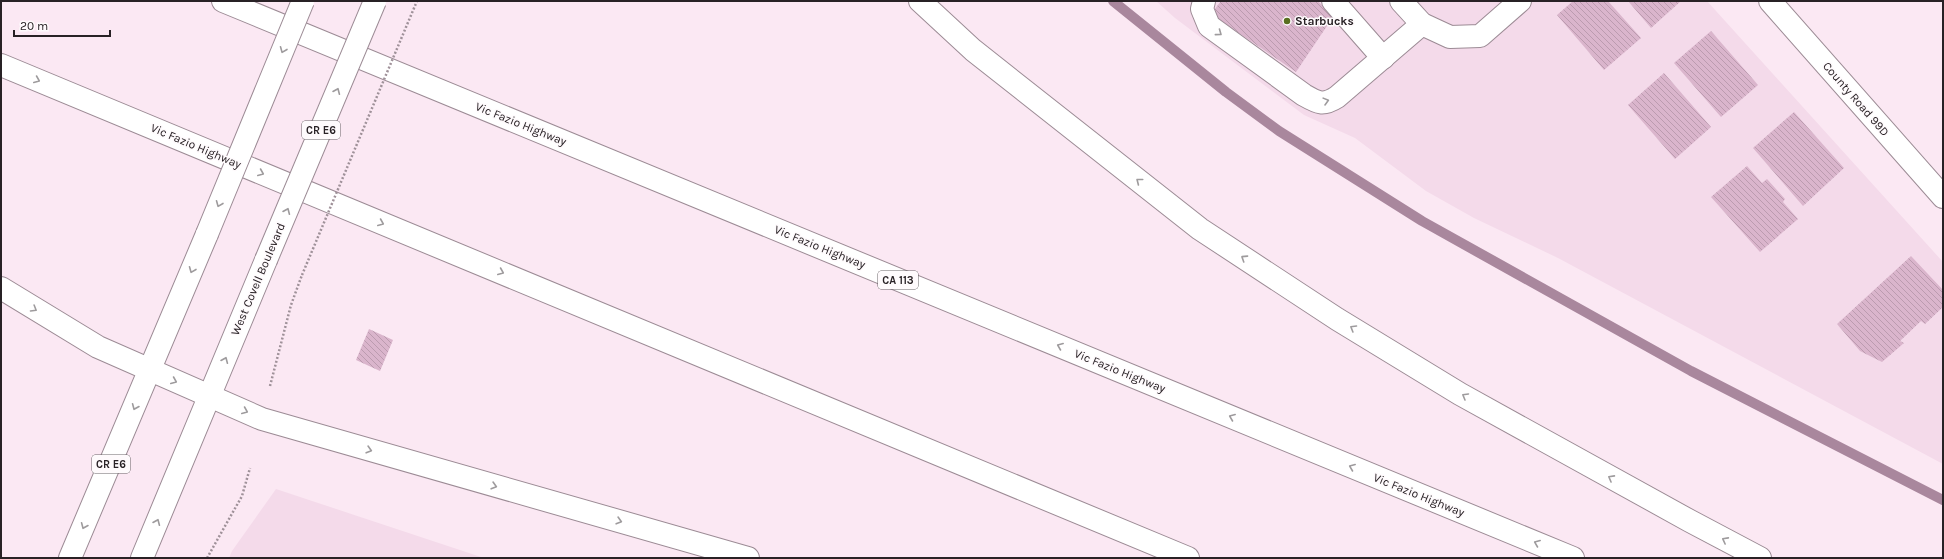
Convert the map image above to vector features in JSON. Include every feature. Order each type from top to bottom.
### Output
[{"type":"main road","name":"Vic Fazio Highway","points":[[223,1],[1573,558]]},
{"type":"main road","name":"CR E6","points":[[70,558],[151,371],[303,1]]},
{"type":"main road","name":"West Covell Boulevard","points":[[142,558],[375,1]]},
{"type":"main road","points":[[920,1],[973,50],[1200,229],[1337,319],[1460,394],[1690,522],[1760,558]]},
{"type":"main road","points":[[1204,1],[1202,9],[1209,26],[1304,95],[1319,103],[1330,102],[1422,24]]},
{"type":"main road","points":[[1333,1],[1383,58]]},
{"type":"main road","points":[[1401,1],[1422,24],[1450,37],[1480,36],[1520,1]]},
{"type":"main road","name":"County Road 99D","points":[[1770,1],[1943,197]]},
{"type":"main road","name":"Vic Fazio Highway","points":[[1,65],[1188,558]]},
{"type":"main road","points":[[1,288],[98,347],[262,418],[748,558]]},
{"type":"path","points":[[270,386],[291,305],[302,274],[417,1]]},
{"type":"path","points":[[207,558],[242,496],[250,468]]},
{"type":"shaded area","points":[[1156,1],[1707,1],[1943,262],[1943,464],[1558,258],[1474,218],[1426,191],[1355,138],[1304,115],[1175,18]]},
{"type":"shaded area","points":[[276,489],[484,558],[229,558],[232,551]]},
{"type":"building","points":[[1221,1],[1318,1],[1333,17],[1296,72],[1211,14]]},
{"type":"building","points":[[1573,1],[1608,1],[1641,38],[1604,70],[1557,15]]},
{"type":"building","points":[[1628,1],[1681,1],[1651,28]]},
{"type":"building","points":[[1711,31],[1758,85],[1721,117],[1674,63]]},
{"type":"building","points":[[1664,73],[1711,127],[1675,159],[1628,105]]},
{"type":"building","points":[[1794,112],[1844,168],[1803,206],[1753,148]]},
{"type":"building","points":[[1747,166],[1762,183],[1767,179],[1785,199],[1783,202],[1798,219],[1760,252],[1711,197]]},
{"type":"building","points":[[1911,256],[1943,290],[1943,307],[1925,324],[1921,321],[1900,341],[1904,343],[1882,362],[1860,351],[1837,324]]},
{"type":"building","points":[[369,329],[393,340],[380,371],[356,360]]},
{"type":"waterway","points":[[1113,1],[1226,92],[1279,131],[1422,221],[1691,371],[1943,500]]},
{"type":"place","name":"Starbucks","points":[[1287,21]]}]
